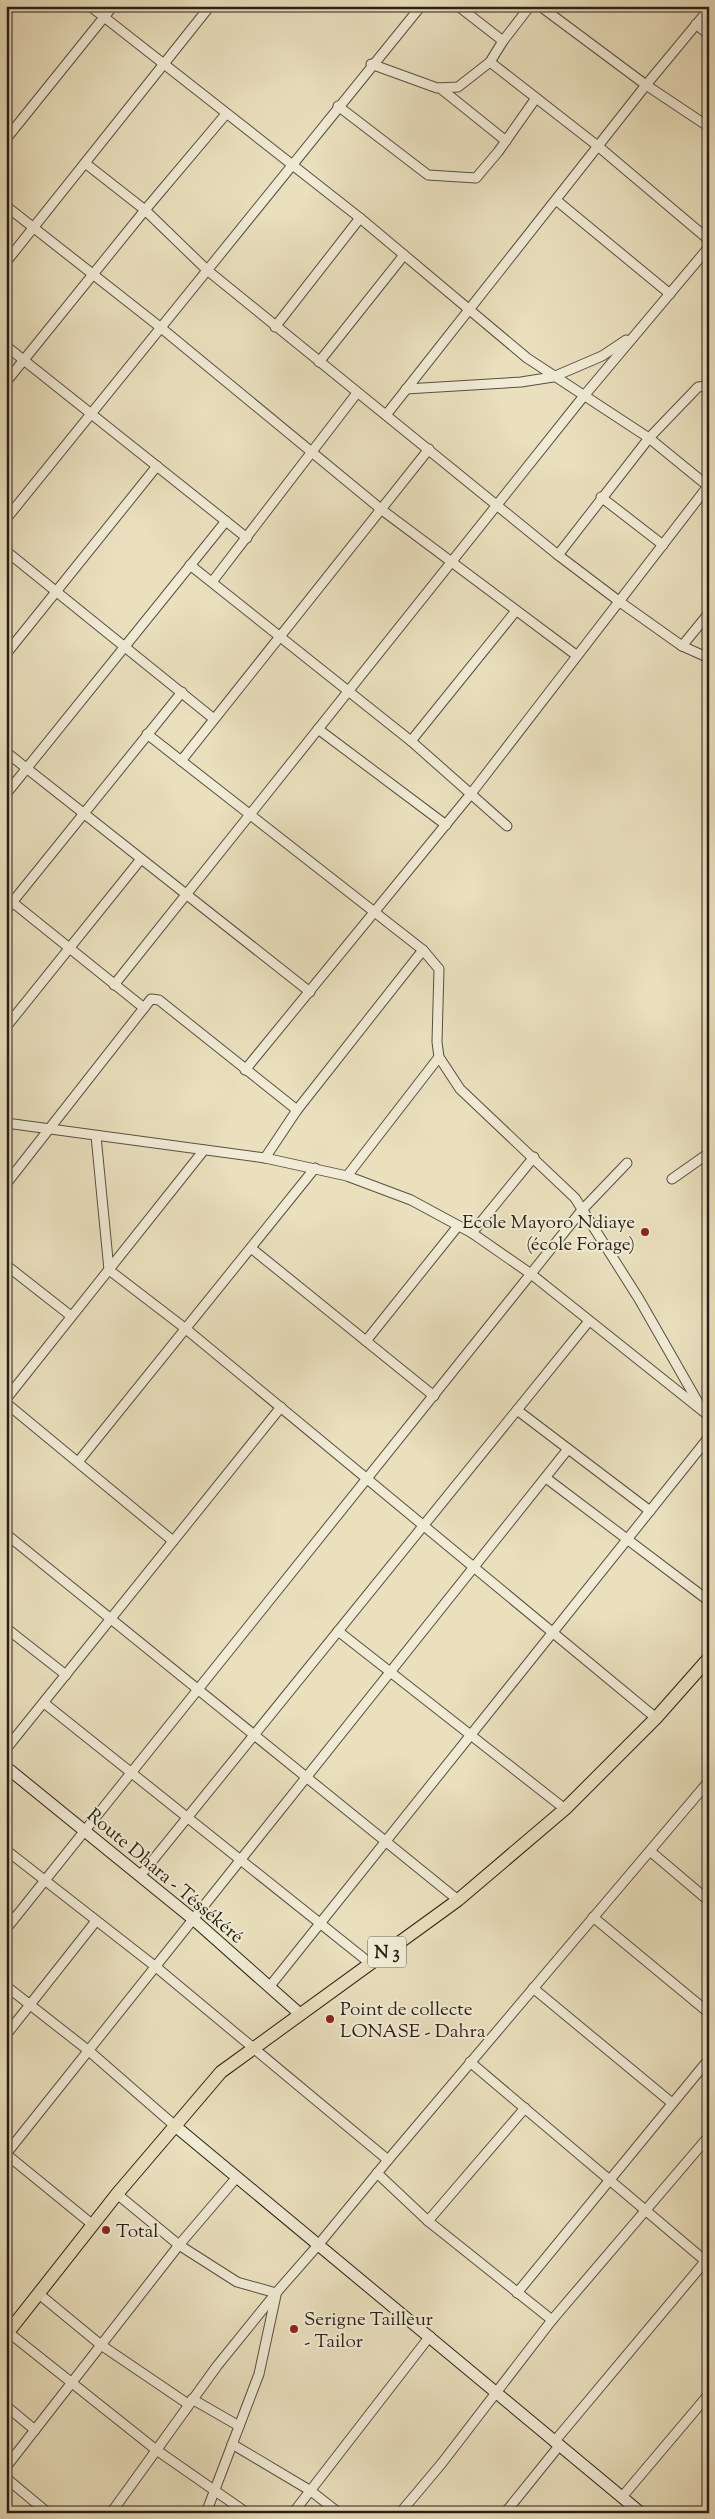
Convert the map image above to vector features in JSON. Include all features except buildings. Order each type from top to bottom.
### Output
[{"type":"main road","name":"N 3","points":[[8,2328],[39,2294],[174,2125],[221,2072],[458,1900],[565,1809],[656,1718],[709,1658]]},
{"type":"street","points":[[90,6],[360,218],[526,358],[583,397],[649,438],[708,487],[620,602],[576,655],[470,795],[245,1070]]},
{"type":"street","points":[[6,138],[113,6]]},
{"type":"street","points":[[6,262],[210,6]]},
{"type":"street","points":[[6,519],[291,164],[421,6]]},
{"type":"street","points":[[458,6],[503,41]]},
{"type":"street","points":[[440,88],[458,87],[490,62],[503,41],[530,6]]},
{"type":"street","points":[[540,6],[646,85],[709,127]]},
{"type":"street","points":[[386,415],[646,85],[709,9]]},
{"type":"street","points":[[696,24],[709,35]]},
{"type":"street","points":[[490,62],[599,147],[709,240]]},
{"type":"street","points":[[372,64],[440,88],[506,141]]},
{"type":"street","points":[[338,106],[428,175],[476,178],[506,141],[536,98]]},
{"type":"street","points":[[6,382],[93,273],[226,114]]},
{"type":"street","points":[[85,162],[145,210],[207,270],[275,327],[430,449],[496,506],[620,602],[682,646],[709,658]]},
{"type":"street","points":[[556,200],[670,294]]},
{"type":"street","points":[[6,206],[160,327],[382,510],[515,612],[576,655]]},
{"type":"street","points":[[275,327],[360,218]]},
{"type":"street","points":[[114,984],[252,814],[583,397],[709,247]]},
{"type":"street","points":[[319,362],[404,255]]},
{"type":"street","points":[[406,389],[520,382],[553,376],[602,356],[635,334]]},
{"type":"street","points":[[6,346],[247,538]]},
{"type":"street","points":[[558,554],[649,438],[698,387],[709,386]]},
{"type":"street","points":[[212,582],[357,393]]},
{"type":"street","points":[[181,761],[430,449]]},
{"type":"street","points":[[6,654],[157,466]]},
{"type":"street","points":[[601,497],[663,545]]},
{"type":"street","points":[[6,794],[226,521]]},
{"type":"street","points":[[6,551],[214,719]]},
{"type":"street","points":[[190,564],[411,742],[507,826]]},
{"type":"street","points":[[411,742],[515,612]]},
{"type":"street","points":[[682,646],[709,613]]},
{"type":"street","points":[[144,1008],[70,948],[8,903],[84,814],[182,692]]},
{"type":"street","points":[[318,729],[446,825]]},
{"type":"street","points":[[147,734],[424,950],[439,969],[437,1042],[439,1057],[460,1089],[534,1157],[575,1198],[706,1414]]},
{"type":"street","points":[[6,752],[310,992]]},
{"type":"street","points":[[6,1027],[142,859]]},
{"type":"street","points":[[265,1158],[297,1110],[424,950]]},
{"type":"street","points":[[6,1184],[151,999],[159,1000],[297,1110]]},
{"type":"street","points":[[346,1176],[439,1057]]},
{"type":"street","points":[[6,1123],[265,1158],[346,1176],[411,1200],[472,1233],[531,1274],[706,1414]]},
{"type":"street","points":[[96,1136],[109,1270],[186,1329],[656,1718]]},
{"type":"street","points":[[6,1399],[204,1150]]},
{"type":"street","points":[[672,1179],[709,1153]]},
{"type":"street","points":[[472,1233],[534,1157]]},
{"type":"street","points":[[6,1929],[582,1210],[627,1163]]},
{"type":"street","points":[[78,1462],[315,1168]]},
{"type":"street","points":[[366,1341],[458,1226]]},
{"type":"street","points":[[251,1248],[434,1396]]},
{"type":"street","points":[[6,1265],[71,1316]]},
{"type":"street","points":[[140,1876],[589,1321]]},
{"type":"street","points":[[6,1403],[173,1541]]},
{"type":"street","points":[[6,1749],[280,1408]]},
{"type":"street","points":[[517,1410],[650,1511]]},
{"type":"street","points":[[270,1986],[709,1437]]},
{"type":"street","points":[[93,2225],[6,2154],[392,1673],[568,1449]]},
{"type":"street","points":[[546,1478],[709,1601]]},
{"type":"street","points":[[6,1534],[458,1900]]},
{"type":"street","points":[[6,1628],[66,1675]]},
{"type":"street","points":[[338,1631],[565,1809]]},
{"type":"street","points":[[44,1703],[371,1964]]},
{"type":"street","name":"Route Dhara - Téssékéré","points":[[6,1767],[193,1919],[300,2014]]},
{"type":"street","points":[[111,2513],[190,2401],[276,2293],[709,1780]]},
{"type":"street","points":[[6,1850],[156,1967],[388,2160]]},
{"type":"street","points":[[650,1851],[709,1900]]},
{"type":"street","points":[[593,1917],[709,2013]]},
{"type":"street","points":[[6,2035],[96,1921]]},
{"type":"street","points":[[6,1986],[88,2051],[174,2125],[641,2513]]},
{"type":"street","points":[[533,1988],[672,2103]]},
{"type":"street","points":[[517,2293],[709,2059]]},
{"type":"street","points":[[470,2062],[708,2261],[557,2444],[505,2513]]},
{"type":"street","points":[[428,2221],[525,2108]]},
{"type":"street","points":[[400,2513],[496,2394],[552,2320],[647,2211],[709,2136]]},
{"type":"street","points":[[377,2173],[428,2221],[552,2320]]},
{"type":"street","points":[[6,2467],[179,2245],[237,2177]]},
{"type":"street","points":[[117,2194],[179,2245],[237,2282],[276,2293]]},
{"type":"street","points":[[206,2513],[265,2353],[276,2293]]},
{"type":"street","points":[[39,2294],[101,2346],[190,2401],[239,2426]]},
{"type":"street","points":[[8,2328],[72,2383],[155,2449],[247,2513]]},
{"type":"street","points":[[294,2513],[430,2336]]},
{"type":"street","points":[[622,2497],[709,2394]]},
{"type":"street","points":[[6,2406],[36,2430]]},
{"type":"street","points":[[232,2444],[311,2490],[339,2513]]},
{"type":"street","points":[[6,2478],[48,2513]]},
{"type":"place","name":"Ecole Mayoro Ndiaye (école Forage)","points":[[645,1232]]},
{"type":"place","name":"Point de collecte LONASE - Dahra","points":[[330,2019]]},
{"type":"place","name":"Total","points":[[106,2230]]},
{"type":"place","name":"Serigne Tailleur - Tailor","points":[[294,2329]]}]
